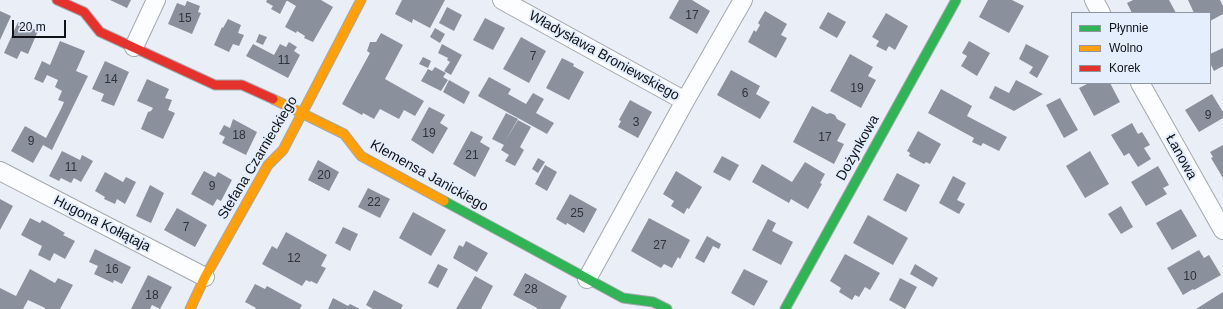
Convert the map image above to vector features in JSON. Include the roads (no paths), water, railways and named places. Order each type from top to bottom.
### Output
[{"type":"street","name":"Klemensa Janickiego","points":[[57,0],[84,12],[100,32],[215,85],[242,85],[303,113],[344,134],[362,156],[587,279],[623,298],[653,302],[667,309]]},
{"type":"street","points":[[134,47],[156,0]]},
{"type":"street","name":"Stefana Czarnieckiego","points":[[190,309],[205,277],[268,165],[283,150],[361,0]]},
{"type":"street","name":"Władysława Broniewskiego","points":[[502,0],[685,101]]},
{"type":"street","name":"Władysława Broniewskiego","points":[[587,279],[685,101],[743,0]]},
{"type":"street","name":"Dożynkowa","points":[[785,309],[956,0]]},
{"type":"street","points":[[1094,0],[1100,12]]},
{"type":"street","name":"Łanowa","points":[[1141,84],[1223,230]]},
{"type":"street","name":"Hugona Kołłątaja","points":[[0,171],[205,277]]}]
